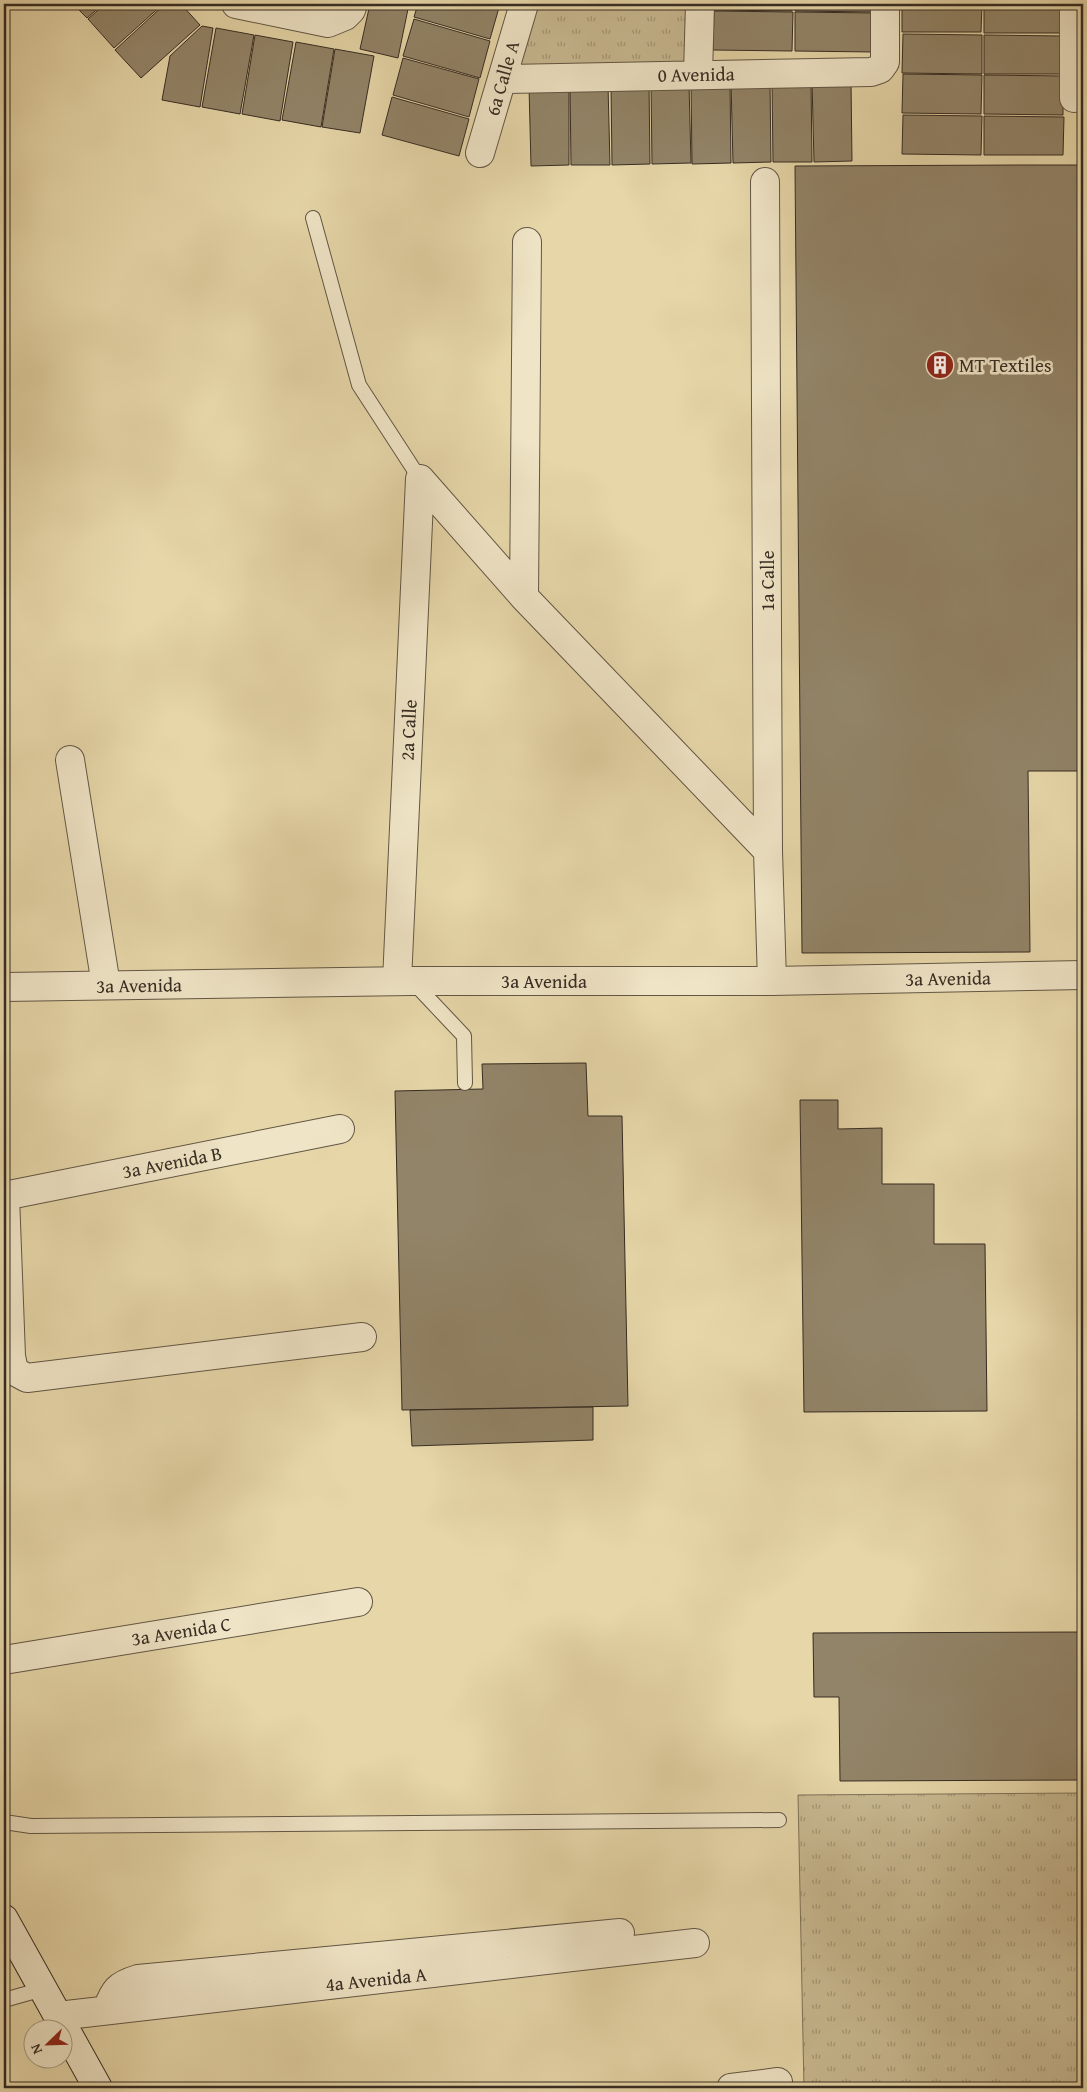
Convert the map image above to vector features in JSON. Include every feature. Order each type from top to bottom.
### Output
[{"type":"street","points":[[236,4],[328,23],[345,16],[351,10],[353,4]]},
{"type":"street","name":"6a Calle A","points":[[480,153],[524,4]]},
{"type":"street","points":[[698,74],[700,4]]},
{"type":"street","name":"0 Avenida","points":[[502,79],[871,72],[880,69],[884,62],[885,4]]},
{"type":"street","points":[[1074,4],[1074,98]]},
{"type":"street","name":"1a Calle","points":[[765,182],[768,851],[772,981]]},
{"type":"street","points":[[524,597],[527,242]]},
{"type":"street","points":[[420,479],[524,597],[768,851]]},
{"type":"street","name":"2a Calle","points":[[405,981],[420,479]]},
{"type":"street","points":[[70,760],[106,985]]},
{"type":"street","name":"3a Avenida","points":[[4,987],[405,981],[772,981],[1083,971]]},
{"type":"street","name":"3a Avenida B","points":[[4,1196],[340,1129]]},
{"type":"street","points":[[4,1196],[11,1356],[14,1371],[27,1378],[362,1337]]},
{"type":"street","name":"3a Avenida C","points":[[4,1660],[358,1602]]},
{"type":"street","points":[[7,1934],[43,1989],[98,2088]]},
{"type":"street","name":"4a Avenida A","points":[[58,2016],[694,1935]]},
{"type":"street","points":[[731,2088],[778,2082]]},
{"type":"lane","points":[[313,218],[353,356],[359,385],[420,479]]},
{"type":"lane","points":[[405,981],[464,1036],[465,1083]]},
{"type":"lane","points":[[4,1822],[41,1826],[779,1820]]},
{"type":"lane","points":[[4,2000],[43,1989]]},
{"type":"green space","points":[[524,4],[700,4],[698,74],[502,79]]},
{"type":"green space","points":[[1083,1793],[1083,2088],[804,2088],[798,1795]]},
{"type":"building","points":[[73,4],[103,4],[87,18]]},
{"type":"building","points":[[105,4],[163,4],[114,48],[88,19]]},
{"type":"building","points":[[165,4],[181,4],[200,25],[141,78],[115,50]]},
{"type":"building","points":[[370,4],[409,4],[398,58],[360,49]]},
{"type":"building","points":[[418,4],[500,4],[490,39],[414,17]]},
{"type":"building","points":[[713,4],[792,4],[792,11],[713,10]]},
{"type":"building","points":[[795,4],[874,4],[874,12],[795,11]]},
{"type":"building","points":[[902,4],[982,4],[981,32],[902,32]]},
{"type":"building","points":[[984,4],[1063,4],[1063,33],[984,33]]},
{"type":"building","points":[[714,11],[793,12],[792,51],[713,50]]},
{"type":"building","points":[[795,12],[874,13],[874,52],[795,51]]},
{"type":"building","points":[[414,19],[490,41],[480,78],[403,56]]},
{"type":"building","points":[[202,26],[213,28],[200,107],[162,100],[170,56]]},
{"type":"building","points":[[216,28],[254,35],[240,114],[202,107]]},
{"type":"building","points":[[903,34],[982,35],[982,74],[902,73]]},
{"type":"building","points":[[255,35],[293,42],[280,121],[242,114]]},
{"type":"building","points":[[984,35],[1063,36],[1063,74],[984,74]]},
{"type":"building","points":[[296,42],[334,49],[321,127],[282,120]]},
{"type":"building","points":[[335,49],[374,56],[360,133],[322,127]]},
{"type":"building","points":[[403,58],[479,79],[469,117],[393,95]]},
{"type":"building","points":[[903,74],[982,75],[981,114],[902,113]]},
{"type":"building","points":[[984,75],[1063,76],[1063,115],[984,114]]},
{"type":"building","points":[[811,82],[812,162],[773,162],[772,83]]},
{"type":"building","points":[[812,82],[851,82],[852,161],[814,162]]},
{"type":"building","points":[[730,83],[731,163],[692,164],[691,84]]},
{"type":"building","points":[[731,83],[770,83],[771,162],[733,163]]},
{"type":"building","points":[[651,84],[689,84],[691,163],[652,164]]},
{"type":"building","points":[[608,85],[610,165],[571,165],[570,86]]},
{"type":"building","points":[[611,85],[649,85],[650,164],[612,165]]},
{"type":"building","points":[[529,86],[569,86],[569,165],[531,166]]},
{"type":"building","points":[[392,97],[469,119],[459,156],[382,135]]},
{"type":"building","points":[[903,115],[982,116],[981,155],[902,154]]},
{"type":"building","points":[[984,116],[1064,117],[1063,155],[984,155]]},
{"type":"building","name":"MT Textiles","points":[[1083,165],[1083,771],[1028,771],[1030,952],[802,953],[795,166]]},
{"type":"building","points":[[586,1063],[588,1116],[622,1116],[628,1406],[402,1410],[395,1091],[483,1089],[482,1064]]},
{"type":"building","points":[[800,1100],[838,1100],[838,1129],[882,1128],[882,1184],[934,1184],[934,1244],[985,1244],[987,1411],[804,1412]]},
{"type":"building","points":[[593,1407],[593,1440],[412,1446],[410,1410]]},
{"type":"building","points":[[1083,1632],[1083,1780],[840,1781],[839,1697],[814,1697],[813,1633]]},
{"type":"place","name":"MT Textiles","points":[[940,365]]}]
